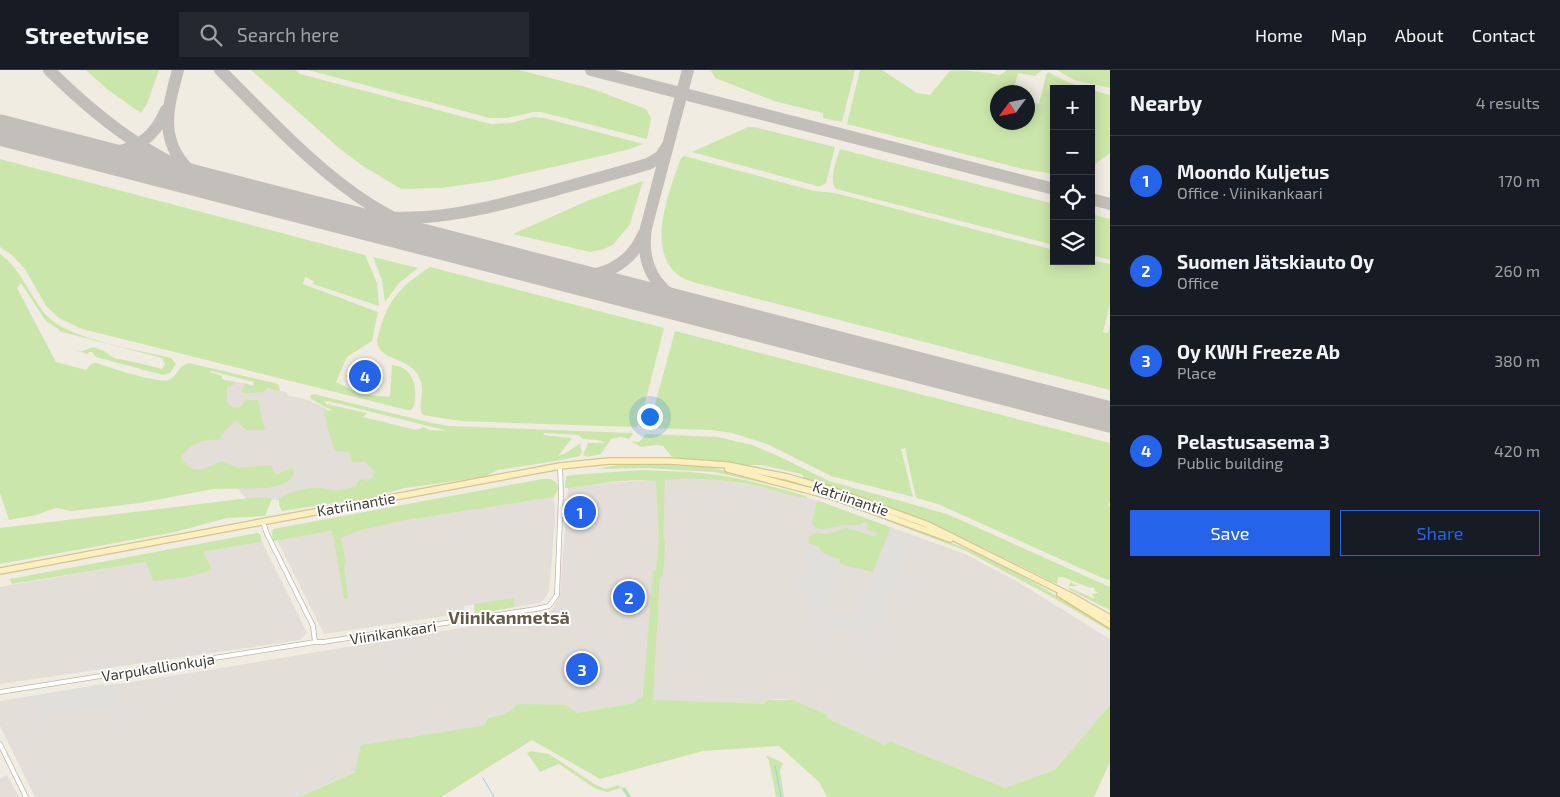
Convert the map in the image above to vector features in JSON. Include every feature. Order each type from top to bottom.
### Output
[{"type":"main road","name":"Katriinantie","points":[[0,571],[560,466],[609,461],[670,461],[714,465],[837,498],[982,551],[1110,618]]},
{"type":"main road","name":"Katriinantie","points":[[1034,578],[1110,625]]},
{"type":"street","name":"Viinikankaari","points":[[315,642],[446,624],[549,606],[557,595],[561,494],[560,466]]},
{"type":"street","points":[[263,522],[267,534],[313,626],[315,642]]},
{"type":"street","name":"Varpukallionkuja","points":[[0,692],[315,642]]},
{"type":"street","points":[[0,744],[26,797]]},
{"type":"shaded area","points":[[228,380],[286,392],[288,396],[302,398],[326,408],[326,414],[352,451],[375,471],[367,486],[285,501],[260,498],[246,499],[227,474],[191,475],[170,456],[222,396]]},
{"type":"shaded area","points":[[689,478],[757,486],[813,499],[965,554],[1018,582],[1110,639],[1110,705],[1055,771],[1005,788],[890,741],[885,745],[827,718],[828,715],[793,700],[779,699],[767,700],[764,704],[635,703],[577,713],[518,704],[505,714],[488,718],[485,725],[362,745],[356,771],[299,797],[35,797],[0,726],[0,701],[104,684],[104,686],[203,671],[539,615],[552,610],[560,595],[568,488],[605,483]]},
{"type":"shaded area","points":[[554,497],[555,521],[549,591],[540,603],[515,607],[514,598],[464,606],[465,613],[324,634],[277,540],[331,531],[334,540],[358,531],[401,521]]},
{"type":"shaded area","points":[[890,530],[913,541],[871,642],[860,637],[866,625],[869,625],[862,623],[864,624],[859,637],[848,633],[853,621],[856,623],[856,621],[850,620],[852,621],[847,632],[836,628],[840,618],[843,618],[839,617],[835,627],[824,623],[827,615],[831,615],[824,612],[826,614],[823,622],[812,618],[816,608],[819,609],[813,605],[811,616],[805,613],[806,610],[802,608],[806,601],[802,599],[801,587],[798,586],[807,552],[810,552],[807,550],[808,543],[819,547],[821,552],[840,560],[828,609],[859,617],[864,594],[872,575],[875,577],[876,574],[873,572]]},
{"type":"shaded area","points":[[262,542],[307,633],[300,640],[0,684],[0,587]]},
{"type":"shaded area","points":[[104,684],[104,686],[114,684],[117,705],[32,719],[31,715],[35,714],[33,699],[7,703],[7,700]]},
{"type":"shaded area","points":[[7,775],[19,797],[0,797],[0,779]]},
{"type":"green space","points":[[86,70],[159,70],[147,104],[141,113],[108,90]]},
{"type":"green space","points":[[251,70],[295,70],[300,74],[491,124],[511,123],[533,117],[544,118],[643,144],[627,150],[491,181],[440,188],[401,189],[363,166],[340,149]]},
{"type":"green space","points":[[308,70],[519,70],[593,89],[646,109],[651,118],[647,139],[541,112],[508,118],[490,118]]},
{"type":"green space","points":[[711,70],[855,70],[842,122],[823,118],[823,113],[774,101],[715,78]]},
{"type":"green space","points":[[860,70],[882,70],[917,93],[930,95],[950,71],[1000,75],[1007,70],[1042,70],[1035,76],[1018,73],[1015,85],[990,85],[990,130],[1035,130],[1035,103],[1039,104],[1048,72],[1075,85],[1050,85],[1050,173],[1023,169],[847,124]]},
{"type":"green space","points":[[1057,70],[1110,70],[1110,88],[1074,80]]},
{"type":"green space","points":[[1095,91],[1110,95],[1110,153],[1095,164]]},
{"type":"green space","points":[[748,127],[835,147],[826,183],[817,186],[692,152]]},
{"type":"green space","points":[[840,149],[1050,203],[1050,244],[836,189],[833,180],[835,164]]},
{"type":"green space","points":[[684,156],[814,191],[835,193],[1050,249],[1050,265],[1095,265],[1095,261],[1110,264],[1110,304],[1103,332],[1108,333],[1110,325],[1110,390],[682,278],[668,264],[663,250],[662,235],[663,218],[671,186],[681,158]]},
{"type":"green space","points":[[0,159],[365,255],[377,283],[379,306],[313,284],[314,281],[305,277],[303,284],[378,312],[372,341],[347,357],[336,382],[360,394],[390,397],[392,365],[399,367],[410,374],[413,380],[415,386],[414,406],[411,410],[407,410],[82,329],[59,318],[46,306],[25,269],[12,255],[0,247]]},
{"type":"green space","points":[[643,181],[630,224],[613,245],[604,249],[590,252],[513,234],[587,201]]},
{"type":"green space","points":[[1095,215],[1110,219],[1110,260],[1095,256]]},
{"type":"green space","points":[[0,254],[14,267],[46,315],[56,323],[86,337],[171,358],[176,364],[170,373],[163,375],[96,357],[92,352],[88,354],[75,350],[82,351],[93,347],[104,351],[114,358],[162,369],[165,364],[162,358],[62,332],[45,320],[21,283],[17,288],[56,362],[86,370],[91,364],[96,363],[164,381],[172,378],[182,366],[189,363],[278,384],[280,391],[267,388],[264,392],[243,393],[241,391],[246,383],[250,386],[254,382],[211,371],[222,376],[222,379],[236,383],[227,387],[227,402],[232,407],[239,408],[246,400],[258,400],[265,430],[246,430],[236,420],[225,431],[220,440],[208,440],[193,445],[181,458],[190,468],[200,470],[222,461],[239,468],[271,465],[275,475],[291,468],[294,472],[291,479],[283,484],[268,488],[213,489],[140,503],[72,511],[56,508],[36,515],[9,520],[0,493]]},
{"type":"green space","points":[[373,257],[418,268],[399,283],[385,302],[382,280]]},
{"type":"green space","points":[[430,267],[664,328],[640,423],[636,427],[631,427],[461,421],[423,415],[420,406],[421,384],[415,371],[382,352],[377,341],[384,316],[394,298],[409,282]]},
{"type":"green space","points":[[675,331],[1110,443],[1110,501],[1108,506],[1110,507],[1110,579],[1100,577],[938,504],[916,498],[905,448],[901,449],[913,497],[831,476],[767,444],[732,433],[711,430],[653,428],[650,423]]},
{"type":"green space","points":[[314,394],[449,426],[633,434],[629,439],[621,437],[611,439],[601,454],[587,457],[583,455],[588,443],[606,443],[598,440],[583,439],[578,435],[545,433],[543,435],[572,438],[558,456],[581,443],[582,451],[580,456],[498,470],[484,477],[405,488],[369,498],[282,511],[279,499],[291,493],[311,488],[336,491],[355,487],[359,480],[364,479],[367,481],[372,478],[375,471],[364,462],[352,462],[349,452],[335,451],[324,411],[333,411],[311,399],[310,396]],"holes":[[[325,401],[448,431],[429,430],[424,427],[416,430],[363,417],[367,413],[326,404]]]},
{"type":"green space","points":[[646,434],[718,437],[752,445],[829,481],[947,514],[1110,587],[1110,610],[1070,590],[1069,585],[1071,582],[1077,586],[1070,586],[1070,588],[1095,599],[1092,594],[1099,593],[1095,591],[1094,587],[1090,588],[1063,577],[1058,577],[1057,584],[901,511],[836,488],[803,479],[801,474],[762,465],[738,465],[678,458],[671,456],[663,446],[641,447],[631,441],[639,442]]},
{"type":"green space","points":[[634,464],[713,468],[797,488],[796,490],[714,472],[646,468],[597,469]]},
{"type":"green space","points":[[641,470],[693,472],[727,476],[806,496],[807,498],[735,482],[700,479],[665,480],[663,536],[665,542],[663,576],[660,578],[659,591],[653,700],[764,704],[767,700],[793,700],[828,715],[827,718],[885,745],[890,741],[1005,788],[1055,770],[1110,705],[1110,762],[1094,797],[827,797],[819,782],[779,746],[703,751],[600,779],[532,740],[441,797],[299,797],[355,772],[361,745],[485,725],[488,718],[505,714],[518,704],[565,705],[577,713],[634,703],[643,696],[653,571],[656,570],[659,542],[656,481],[623,481],[565,488],[566,476]]},
{"type":"green space","points":[[542,479],[551,479],[557,483],[558,490],[554,497],[401,521],[358,531],[341,538],[346,563],[344,565],[348,598],[344,599],[331,531],[273,541],[273,529]]},
{"type":"green space","points":[[259,497],[272,499],[265,516],[227,518],[175,532],[0,564],[0,528]]},
{"type":"green space","points":[[819,501],[889,527],[890,530],[873,572],[839,564],[840,560],[821,552],[808,543],[809,536],[814,533],[826,534],[847,528],[875,537],[877,534],[867,529],[867,523],[864,522],[859,525],[844,525],[823,529],[815,528],[812,523],[817,502]]},
{"type":"green space","points":[[875,516],[903,524],[993,561],[1087,613],[1110,627],[1110,631],[1045,593],[966,551]]},
{"type":"green space","points":[[257,533],[260,534],[262,542],[203,552],[212,570],[188,577],[153,581],[146,562],[12,584],[10,579]]},
{"type":"green space","points":[[514,598],[515,607],[475,614],[474,604]]},
{"type":"green space","points":[[531,751],[549,754],[596,785],[606,789],[618,785],[621,788],[607,792],[596,789],[559,764],[540,772],[527,753]]},
{"type":"green space","points":[[766,755],[783,763],[780,771],[784,797],[776,797],[769,761]]},
{"type":"green space","points":[[625,787],[632,797],[627,797],[621,788]]},
{"type":"waterway","points":[[775,766],[781,797]]},
{"type":"waterway","points":[[483,778],[494,797]]},
{"type":"waterway","points":[[624,789],[629,797]]},
{"type":"taxiway","points":[[49,70],[94,111],[140,145],[191,172],[249,194]]},
{"type":"taxiway","points":[[178,70],[169,110],[169,134],[179,158],[189,170]]},
{"type":"taxiway","points":[[220,70],[292,142],[350,191],[406,224],[468,251]]},
{"type":"taxiway","points":[[591,70],[1050,188]]},
{"type":"taxiway","points":[[688,70],[646,228],[645,244],[646,258],[650,270],[665,291],[688,306],[702,311]]},
{"type":"taxiway","points":[[75,149],[104,152],[129,148],[140,143],[150,135],[159,124],[166,110]]},
{"type":"taxiway","points":[[298,207],[346,214],[410,218],[486,208],[648,164],[660,157],[668,145]]},
{"type":"taxiway","points":[[1095,200],[1110,204]]},
{"type":"taxiway","points":[[562,275],[588,276],[611,269],[630,255],[644,233]]},
{"type":"runway","points":[[0,130],[1110,417]]},
{"type":"place","name":"Pelastusasema 3","points":[[365,376]]},
{"type":"place","name":"Moondo Kuljetus","points":[[580,512]]},
{"type":"place","name":"Suomen Jätskiauto Oy","points":[[629,597]]},
{"type":"place","name":"Oy KWH Freeze Ab","points":[[582,669]]},
{"type":"district","name":"Viinikanmetsä","points":[[509,617]]}]
